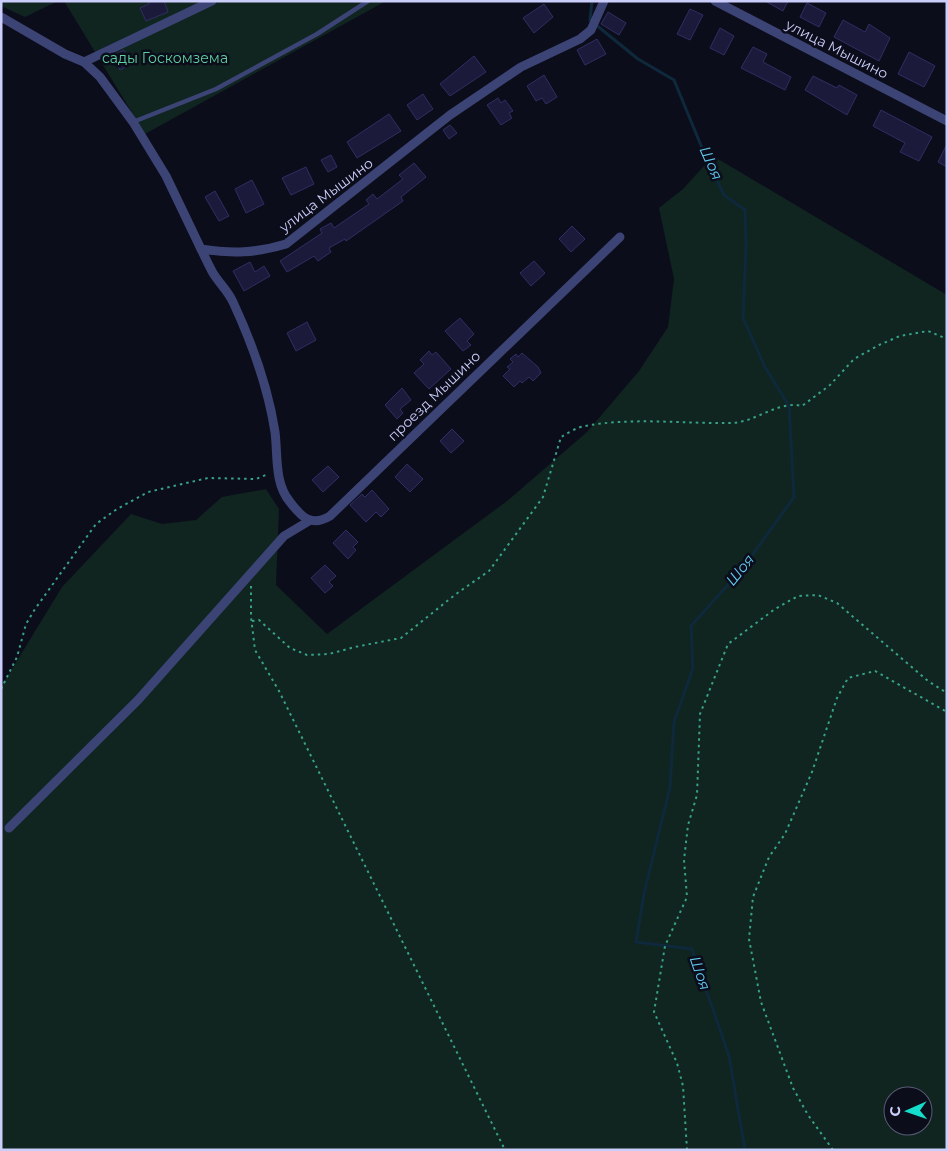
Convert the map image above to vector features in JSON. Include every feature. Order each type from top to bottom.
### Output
[{"type":"street","points":[[84,62],[212,1]]},
{"type":"street","name":"улица Мышино","points":[[201,249],[232,254],[262,251],[286,244],[450,115],[521,67],[580,39],[591,30],[604,1]]},
{"type":"street","name":"улица Мышино","points":[[715,1],[947,121]]},
{"type":"street","points":[[1,17],[65,54],[84,62],[100,77],[133,122],[166,176],[213,273],[232,300],[254,349],[272,412],[276,440],[276,468],[288,501],[309,521]]},
{"type":"street","name":"проезд Мышино","points":[[9,828],[138,700],[284,536],[309,521],[320,522],[330,516],[620,237]]},
{"type":"lane","points":[[133,122],[216,89],[317,34],[368,1]]},
{"type":"path","points":[[252,621],[259,620],[290,648],[307,655],[329,654],[355,646],[401,638],[456,594],[489,571],[543,497],[561,437],[584,426],[659,422],[733,423],[761,416],[793,403],[802,406],[830,385],[854,359],[879,345],[900,336],[928,331],[947,339]]},
{"type":"path","points":[[1,689],[17,657],[26,624],[96,524],[117,509],[148,492],[208,478],[256,479],[276,468]]},
{"type":"path","points":[[252,572],[252,621],[255,650],[283,699],[505,1150]]},
{"type":"path","points":[[686,1150],[683,1086],[677,1063],[654,1012],[666,946],[686,897],[684,860],[688,825],[697,795],[700,714],[728,644],[775,609],[798,596],[818,594],[837,603],[928,681],[947,693]]},
{"type":"path","points":[[833,1150],[808,1115],[793,1088],[761,1002],[748,939],[753,897],[769,857],[785,834],[812,772],[837,698],[848,678],[875,671],[947,712]]},
{"type":"green space","points":[[1,1],[58,1],[25,17],[1,6]]},
{"type":"green space","name":"сады Госкомзема","points":[[64,1],[386,1],[145,134]]},
{"type":"green space","points":[[713,156],[947,295],[947,1150],[1,1150],[1,687],[62,587],[131,514],[162,524],[196,520],[222,497],[266,489],[279,509],[276,585],[327,634],[507,501],[587,432],[639,371],[668,327],[674,279],[659,208],[683,189]]},
{"type":"building","points":[[148,1],[164,1],[168,12],[146,21],[140,8],[149,4]]},
{"type":"building","points":[[765,1],[788,1],[783,11]]},
{"type":"building","points":[[807,3],[826,13],[819,27],[800,17]]},
{"type":"building","points":[[544,4],[553,17],[534,33],[523,18]]},
{"type":"building","points":[[690,9],[703,15],[690,40],[677,34]]},
{"type":"building","points":[[608,12],[626,23],[619,35],[601,24]]},
{"type":"building","points":[[843,20],[865,32],[869,24],[890,38],[879,61],[834,37]]},
{"type":"building","points":[[720,28],[734,36],[724,55],[710,48]]},
{"type":"building","points":[[597,39],[606,54],[585,65],[577,50]]},
{"type":"building","points":[[753,47],[767,54],[763,62],[791,77],[785,90],[741,68]]},
{"type":"building","points":[[124,50],[131,64],[120,70],[113,56]]},
{"type":"building","points":[[909,52],[935,66],[924,87],[898,74]]},
{"type":"building","points":[[474,56],[486,72],[450,96],[440,84]]},
{"type":"building","points":[[544,75],[557,97],[546,104],[542,98],[536,101],[527,86]]},
{"type":"building","points":[[813,76],[837,88],[839,85],[857,95],[847,115],[805,90]]},
{"type":"building","points":[[423,94],[433,109],[417,120],[407,105]]},
{"type":"building","points":[[498,98],[501,103],[505,100],[513,111],[509,113],[512,118],[501,125],[487,105]]},
{"type":"building","points":[[881,110],[932,137],[919,161],[900,152],[905,143],[873,126]]},
{"type":"building","points":[[389,114],[401,131],[357,158],[347,142]]},
{"type":"building","points":[[450,125],[457,133],[449,139],[443,130]]},
{"type":"building","points":[[947,144],[947,167],[938,162]]},
{"type":"building","points":[[331,155],[337,167],[328,172],[321,160]]},
{"type":"building","points":[[414,163],[426,177],[401,197],[403,201],[346,241],[345,239],[329,248],[331,252],[318,261],[314,256],[287,272],[280,261],[322,233],[320,229],[331,223],[334,228],[369,204],[366,200],[373,194],[377,199],[403,179],[399,175]]},
{"type":"building","points":[[306,167],[314,184],[291,195],[282,178]]},
{"type":"building","points":[[252,180],[264,204],[246,213],[235,189]]},
{"type":"building","points":[[215,191],[229,216],[219,221],[205,197]]},
{"type":"building","points":[[572,226],[585,239],[571,252],[559,239]]},
{"type":"building","points":[[534,261],[545,273],[531,286],[520,273]]},
{"type":"building","points":[[250,262],[255,272],[264,266],[270,276],[244,291],[233,271]]},
{"type":"building","points":[[460,318],[474,334],[467,341],[471,345],[463,351],[445,331]]},
{"type":"building","points":[[307,322],[316,340],[296,351],[287,333]]},
{"type":"building","points":[[429,351],[432,355],[436,352],[451,369],[429,389],[414,373],[424,364],[420,360]]},
{"type":"building","points":[[522,353],[538,367],[541,373],[533,381],[529,377],[522,383],[520,381],[514,387],[503,376],[510,369],[507,367],[513,362],[510,359],[516,354],[518,357]]},
{"type":"building","points":[[402,388],[411,400],[400,409],[403,413],[397,419],[385,405]]},
{"type":"building","points":[[452,429],[464,441],[451,453],[440,441]]},
{"type":"building","points":[[407,464],[423,479],[410,492],[395,477]]},
{"type":"building","points":[[328,466],[339,477],[323,492],[312,480]]},
{"type":"building","points":[[372,490],[389,509],[381,517],[376,512],[366,522],[350,505],[362,494],[365,497]]},
{"type":"building","points":[[346,530],[358,542],[353,547],[356,550],[348,559],[333,543]]},
{"type":"building","points":[[325,565],[336,576],[329,582],[333,586],[325,593],[311,578]]},
{"type":"waterway","name":"Шоя","points":[[592,1],[590,20],[638,59],[674,80],[707,160],[724,195],[745,210],[746,247],[743,318],[765,367],[789,406],[794,497],[743,568],[691,626],[693,668],[674,722],[670,787],[644,894],[636,942],[692,949],[729,1056],[745,1150]]}]
